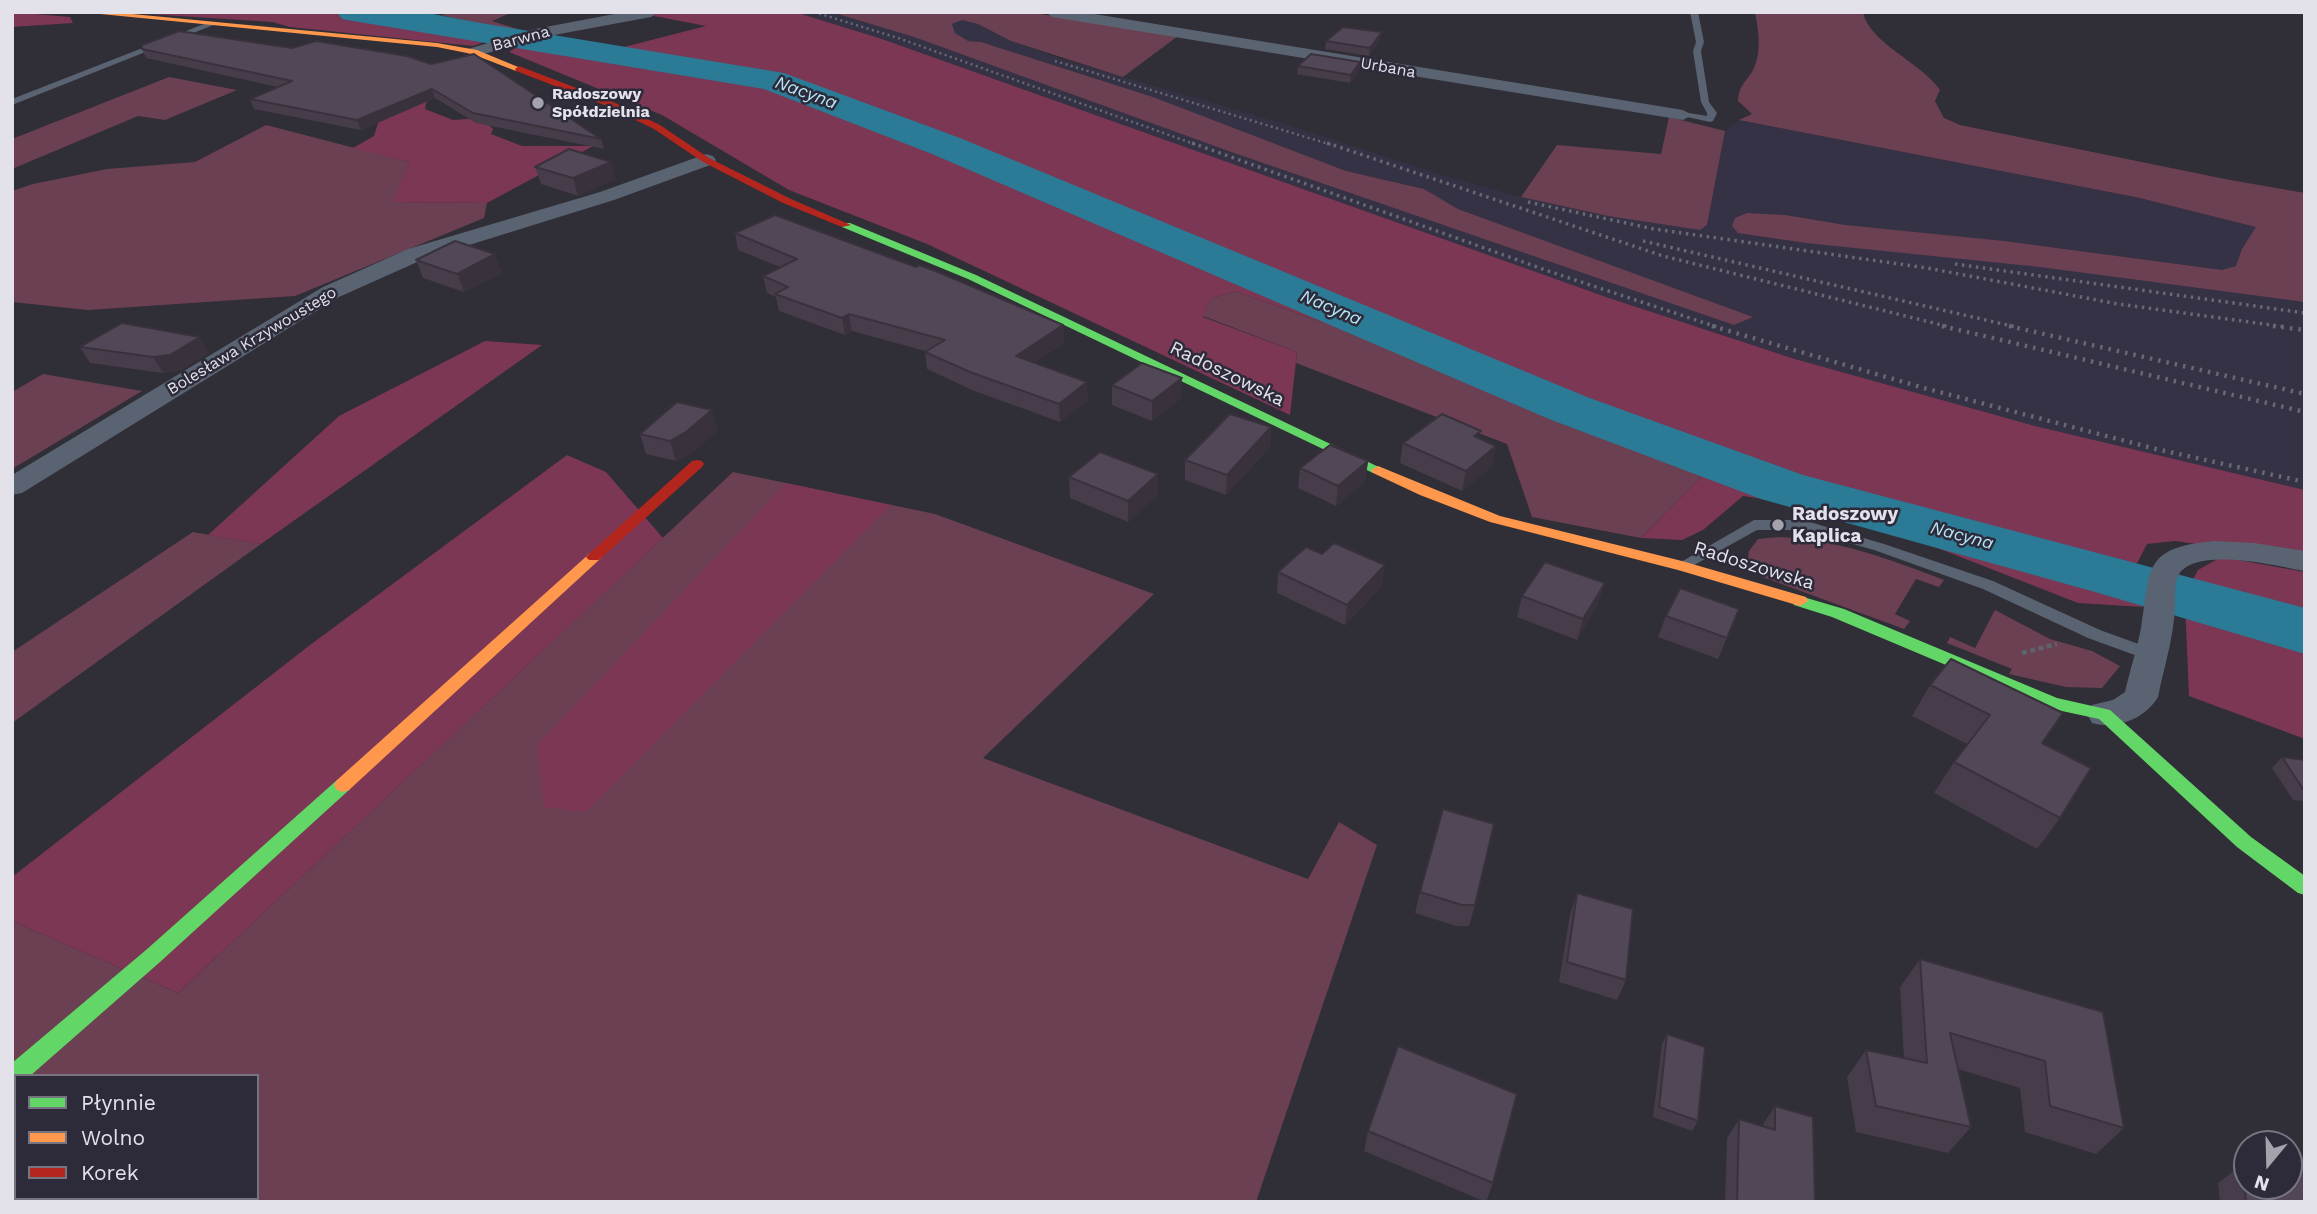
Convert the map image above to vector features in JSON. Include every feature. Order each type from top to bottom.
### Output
[{"type":"street","name":"Radoszowska","points":[[84,12],[395,40],[474,52],[610,104],[657,127],[706,160],[787,201],[984,283],[1425,492],[1495,519],[1682,566],[1838,613],[2054,704],[2104,714]]},
{"type":"street","name":"Barwna","points":[[474,52],[535,34],[651,12]]},
{"type":"street","name":"Urbana","points":[[1052,12],[1683,115]]},
{"type":"street","name":"Bolesława Krzywoustego","points":[[12,487],[331,292],[416,254],[607,196],[706,160]]},
{"type":"street","points":[[15,1074],[153,956],[697,464]]},
{"type":"street","points":[[2104,714],[2120,712],[2141,697],[2158,619],[2161,591],[2168,567],[2179,558],[2195,553],[2233,551],[2305,561]]},
{"type":"street","points":[[2104,714],[2244,842],[2305,887]]},
{"type":"lane","points":[[1683,115],[1710,118],[1712,113],[1705,102],[1697,51],[1700,41],[1694,12]]},
{"type":"lane","points":[[12,102],[212,24]]},
{"type":"lane","points":[[1682,566],[1754,525],[1803,525],[1879,547],[1988,585],[2094,634],[2149,654]]},
{"type":"shaded area","points":[[12,12],[70,17],[73,23],[12,27]]},
{"type":"shaded area","points":[[118,12],[324,12],[493,39],[473,46],[290,27],[272,22]]},
{"type":"shaded area","points":[[455,12],[513,12],[492,21],[527,32],[516,33],[441,15]]},
{"type":"shaded area","points":[[669,12],[795,12],[882,39],[1609,298],[1795,359],[2035,426],[2305,490],[2305,559],[2175,541],[2147,544],[2131,575],[1784,483],[1305,291],[949,142],[777,78],[534,40],[543,35],[620,48],[706,26],[649,15]]},
{"type":"shaded area","points":[[795,12],[831,12],[914,37],[1234,153],[1734,325],[1752,317],[1458,209],[1424,189],[1346,171],[1153,97],[981,42],[968,41],[955,33],[952,24],[962,20],[978,24],[1011,41],[1065,60],[1288,125],[1448,177],[1521,197],[1608,216],[1700,230],[1707,225],[1725,131],[1739,120],[2140,198],[2305,238],[2305,490],[2035,426],[1802,361],[1609,298],[882,39]]},
{"type":"shaded area","points":[[831,12],[1028,12],[1178,36],[1123,77],[1011,41],[978,24],[962,20],[952,24],[955,33],[968,41],[981,42],[1153,97],[1346,171],[1424,189],[1458,209],[1753,317],[1734,325],[1234,153],[914,37]]},
{"type":"shaded area","points":[[1755,12],[1863,12],[1867,23],[1885,43],[1932,80],[1940,90],[1935,101],[1944,118],[1960,125],[2305,193],[2305,302],[2040,267],[1806,243],[1738,233],[1732,226],[1735,218],[1747,213],[1785,215],[1845,225],[2004,241],[2222,270],[2236,266],[2242,249],[2256,227],[2140,198],[1739,120],[1752,114],[1738,101],[1741,89],[1758,56]]},
{"type":"shaded area","points":[[524,42],[766,82],[940,147],[1349,322],[1321,322],[1235,291],[1210,299],[1203,317],[1297,352],[1290,415],[927,244],[789,190],[662,115],[509,52]]},
{"type":"shaded area","points":[[169,77],[237,90],[165,120],[138,116],[12,169],[12,139]]},
{"type":"shaded area","points":[[427,100],[425,109],[453,120],[481,118],[493,129],[491,134],[522,146],[593,146],[487,203],[393,202],[409,162],[353,148],[374,136],[379,120]]},
{"type":"shaded area","points":[[1669,117],[1725,131],[1707,225],[1700,230],[1608,216],[1521,197],[1557,145],[1661,154]]},
{"type":"shaded area","points":[[266,125],[409,162],[394,202],[487,203],[484,218],[295,296],[88,310],[12,302],[12,191],[107,169],[195,162]]},
{"type":"shaded area","points":[[1235,291],[1321,322],[1349,322],[1550,409],[1711,467],[1641,538],[1532,517],[1507,444],[1296,363],[1297,352],[1203,316],[1210,299]]},
{"type":"shaded area","points":[[485,341],[542,345],[261,544],[208,535],[339,416]]},
{"type":"shaded area","points":[[43,374],[142,391],[12,469],[12,392]]},
{"type":"shaded area","points":[[567,455],[606,472],[663,538],[178,993],[12,921],[12,877],[310,645]]},
{"type":"shaded area","points":[[1711,467],[1778,489],[2142,591],[2143,607],[2078,603],[1917,540],[1789,503],[1743,496],[1703,530],[1682,540],[1641,538]]},
{"type":"shaded area","points":[[733,472],[935,514],[1154,594],[983,758],[1308,879],[1339,822],[1377,845],[1256,1202],[12,1202],[12,921],[178,993]]},
{"type":"shaded area","points":[[786,483],[891,505],[586,812],[544,807],[537,745]]},
{"type":"shaded area","points":[[193,532],[261,544],[12,723],[12,652]]},
{"type":"shaded area","points":[[1779,537],[1843,546],[1944,580],[1939,587],[1916,579],[1895,614],[1910,621],[1904,629],[1760,576],[1747,564],[1749,551],[1758,539]]},
{"type":"shaded area","points":[[2221,557],[2305,572],[2305,622],[2188,589],[2198,570]]},
{"type":"shaded area","points":[[2185,603],[2305,637],[2305,739],[2189,696]]},
{"type":"shaded area","points":[[1995,610],[2050,639],[2092,651],[2120,666],[2102,688],[2066,687],[2009,674],[2012,669],[1947,643],[1950,637],[1975,648]]},
{"type":"water","points":[[324,12],[423,12],[516,33],[493,39]]},
{"type":"building","points":[[1343,27],[1382,32],[1370,48],[1326,41]]},
{"type":"building","points":[[179,31],[292,48],[316,41],[407,56],[431,64],[474,54],[601,139],[473,113],[432,89],[357,120],[250,99],[292,81],[142,49],[142,45]]},
{"type":"building","points":[[1311,54],[1360,62],[1351,75],[1298,66]]},
{"type":"building","points":[[569,149],[611,162],[573,178],[535,167]]},
{"type":"building","points":[[775,215],[916,267],[919,265],[938,272],[1063,325],[1016,356],[1087,382],[1059,404],[970,372],[925,352],[945,340],[849,314],[842,318],[775,294],[788,287],[763,276],[797,259],[735,233]]},
{"type":"building","points":[[455,241],[495,254],[457,274],[416,260]]},
{"type":"building","points":[[122,323],[200,337],[170,355],[153,357],[80,347]]},
{"type":"building","points":[[1142,363],[1182,378],[1152,401],[1112,385]]},
{"type":"building","points":[[677,402],[712,410],[686,432],[670,441],[640,434]]},
{"type":"building","points":[[1230,414],[1271,427],[1227,475],[1185,460]]},
{"type":"building","points":[[1442,414],[1481,431],[1474,436],[1496,446],[1466,471],[1403,443]]},
{"type":"building","points":[[1330,445],[1368,461],[1338,486],[1300,468]]},
{"type":"building","points":[[1100,452],[1158,474],[1128,501],[1069,477]]},
{"type":"building","points":[[1334,543],[1385,565],[1347,605],[1278,572],[1306,547],[1322,554]]},
{"type":"building","points":[[1545,562],[1605,583],[1583,619],[1522,596]]},
{"type":"building","points":[[1680,588],[1739,609],[1727,638],[1666,616]]},
{"type":"building","points":[[1951,659],[2063,713],[2042,743],[2091,768],[2060,818],[1954,762],[1990,715],[1930,685]]},
{"type":"building","points":[[2282,757],[2305,760],[2305,789],[2303,789]]},
{"type":"building","points":[[1443,809],[1494,824],[1475,905],[1462,905],[1420,892]]},
{"type":"building","points":[[1577,893],[1633,909],[1626,980],[1567,962]]},
{"type":"building","points":[[1920,959],[2103,1012],[2124,1128],[2050,1106],[2045,1061],[1950,1033],[1971,1127],[1876,1106],[1866,1050],[1927,1063]]},
{"type":"building","points":[[1667,1034],[1705,1047],[1698,1121],[1659,1107]]},
{"type":"building","points":[[1398,1046],[1517,1094],[1493,1183],[1368,1131]]},
{"type":"building","points":[[1775,1106],[1813,1117],[1815,1202],[1737,1202],[1739,1119],[1775,1130]]},
{"type":"building","points":[[2303,1156],[2305,1157],[2305,1202],[2246,1202],[2303,1200]]},
{"type":"waterway","name":"Nacyna","points":[[353,12],[772,80],[946,146],[1568,408],[1782,487],[2117,577],[2305,631]]},
{"type":"railway","points":[[814,12],[898,38],[1197,145]]},
{"type":"railway","points":[[1055,61],[1332,145]]},
{"type":"railway","points":[[1192,143],[1551,272],[1717,327]]},
{"type":"railway","points":[[1327,143],[1663,256],[1950,327]]},
{"type":"railway","points":[[1528,202],[1654,229],[1927,268],[2118,304],[2286,327]]},
{"type":"railway","points":[[1643,241],[2016,327]]},
{"type":"railway","points":[[1955,264],[2305,313]]},
{"type":"railway","points":[[1712,326],[1924,388],[2156,449],[2305,482]]},
{"type":"railway","points":[[1942,326],[2305,412]]},
{"type":"railway","points":[[2009,326],[2305,394]]},
{"type":"railway","points":[[2273,326],[2305,330]]},
{"type":"traffic: fast","points":[[846,225],[972,277],[1378,470]]},
{"type":"traffic: fast","points":[[1800,601],[1838,613],[2054,704],[2104,714],[2244,842],[2305,887]]},
{"type":"traffic: fast","points":[[15,1074],[153,956],[343,785]]},
{"type":"traffic: slow","points":[[84,12],[437,45],[474,52],[519,69]]},
{"type":"traffic: slow","points":[[1378,470],[1425,492],[1495,519],[1682,566],[1800,601]]},
{"type":"traffic: slow","points":[[343,785],[594,557]]},
{"type":"traffic: jam","points":[[519,69],[610,104],[657,127],[706,160],[787,201],[846,225]]},
{"type":"traffic: jam","points":[[594,557],[697,464]]},
{"type":"place","name":"Radoszowy Spółdzielnia","points":[[538,103]]},
{"type":"place","name":"Radoszowy Kaplica","points":[[1778,525]]}]
